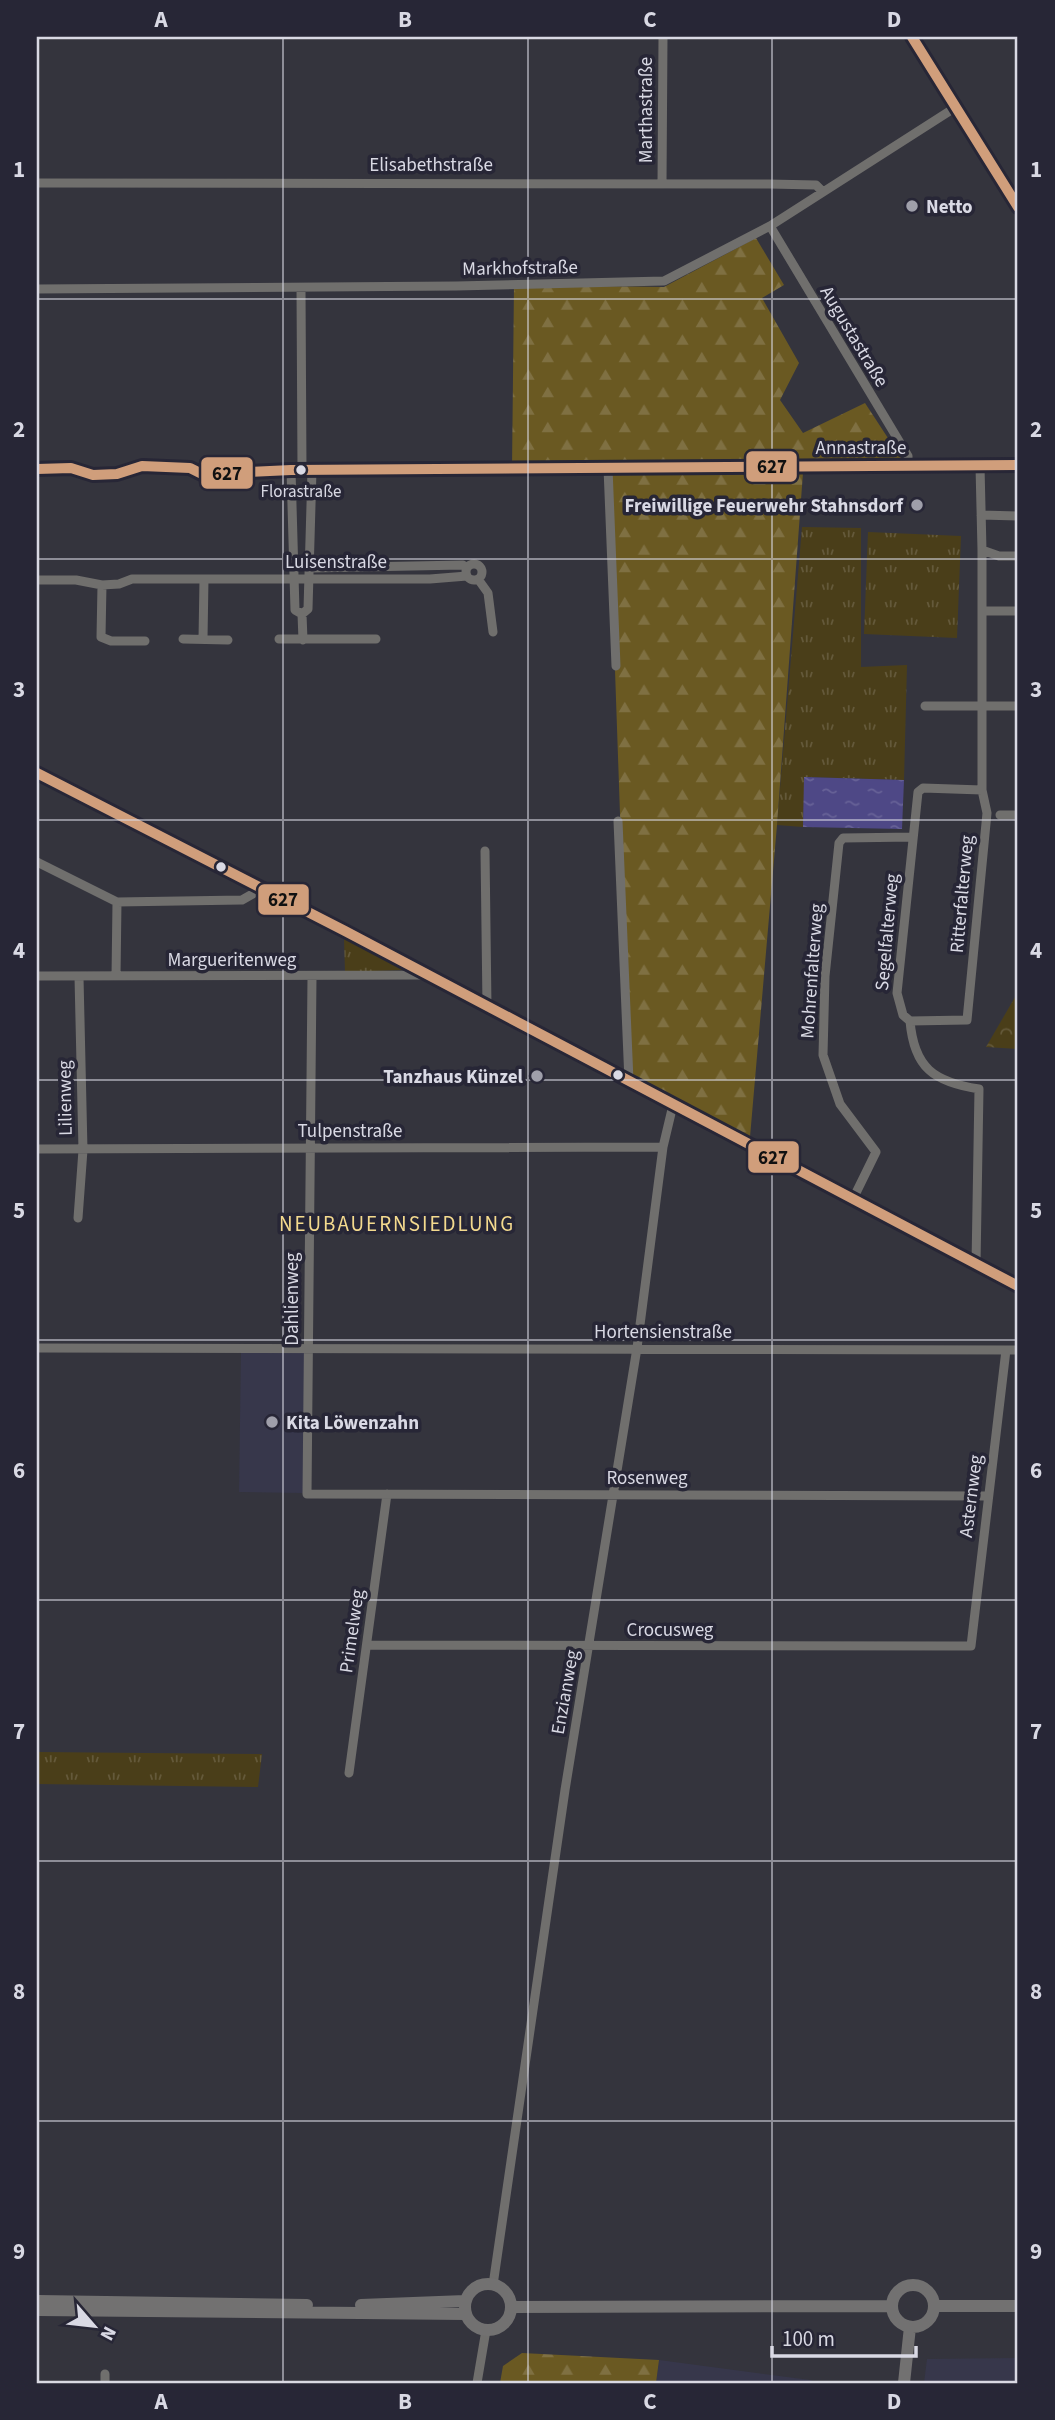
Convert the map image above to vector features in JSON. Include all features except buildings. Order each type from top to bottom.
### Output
[{"type":"main road","points":[[493,2285],[506,2293],[511,2307],[503,2324],[486,2330],[473,2326],[465,2308],[473,2289],[493,2285]]},
{"type":"main road","points":[[916,2286],[929,2293],[933,2306],[924,2324],[910,2327],[895,2318],[892,2306],[897,2293],[916,2286]]},
{"type":"main road","points":[[37,2301],[465,2308]]},
{"type":"main road","points":[[511,2307],[892,2306]]},
{"type":"main road","points":[[933,2306],[1018,2306]]},
{"type":"main road","points":[[37,2309],[465,2308]]},
{"type":"main road","points":[[904,2383],[910,2327]]},
{"type":"street","name":"Marthastraße","points":[[662,183],[663,37]]},
{"type":"street","points":[[913,37],[1018,207]]},
{"type":"street","name":"Markhofstraße","points":[[37,289],[301,288],[664,281],[770,226],[956,107]]},
{"type":"street","name":"Elisabethstraße","points":[[37,183],[662,183],[816,186],[823,191]]},
{"type":"street","name":"Augustastraße","points":[[770,226],[908,456],[908,464]]},
{"type":"street","points":[[301,288],[311,573],[308,609],[302,614]]},
{"type":"street","name":"Annastraße","points":[[37,468],[71,468],[93,475],[117,474],[142,466],[190,468],[202,474],[291,470],[1018,465]]},
{"type":"street","name":"Ritterfalterweg","points":[[910,1021],[967,1020],[987,813],[982,790],[980,466]]},
{"type":"street","points":[[608,468],[616,666]]},
{"type":"street","points":[[291,470],[295,610],[302,614]]},
{"type":"street","points":[[981,516],[1018,516]]},
{"type":"street","points":[[982,550],[999,556],[1018,556]]},
{"type":"street","points":[[467,572],[473,564],[480,567],[482,573],[478,579],[488,593],[492,632]]},
{"type":"street","name":"Luisenstraße","points":[[37,580],[76,580],[102,585],[119,584],[132,579],[293,578],[311,573],[430,579],[467,572],[478,579]]},
{"type":"street","points":[[203,639],[204,579]]},
{"type":"street","points":[[102,585],[101,637],[110,641],[145,641]]},
{"type":"street","points":[[982,611],[1018,611]]},
{"type":"street","points":[[302,614],[303,640]]},
{"type":"street","points":[[183,639],[228,640]]},
{"type":"street","points":[[279,639],[376,639]]},
{"type":"street","points":[[925,706],[982,711],[1018,706]]},
{"type":"street","points":[[37,773],[263,888],[1018,1286]]},
{"type":"street","name":"Segelfalterweg","points":[[976,1264],[979,1089],[939,1079],[923,1066],[912,1043],[910,1021],[903,1014],[897,993],[918,792],[923,789],[982,790]]},
{"type":"street","points":[[1000,815],[1018,815]]},
{"type":"street","points":[[618,821],[629,1081]]},
{"type":"street","name":"Mohrenfalterweg","points":[[853,1199],[876,1152],[841,1104],[823,1055],[825,976],[839,843],[843,838],[913,837]]},
{"type":"street","points":[[485,851],[487,1007]]},
{"type":"street","points":[[37,862],[117,902],[242,900],[263,888]]},
{"type":"street","points":[[116,976],[117,902]]},
{"type":"street","name":"Margueritenweg","points":[[37,976],[427,975]]},
{"type":"street","name":"Lilienweg","points":[[78,1218],[83,1150],[79,977]]},
{"type":"street","name":"Dahlienweg","points":[[307,1494],[312,977]]},
{"type":"street","name":"Enzianweg","points":[[493,2285],[565,1790],[637,1348],[663,1147],[673,1105]]},
{"type":"street","name":"Tulpenstraße","points":[[37,1149],[663,1147]]},
{"type":"street","name":"Hortensienstraße","points":[[37,1348],[1018,1350]]},
{"type":"street","name":"Asternweg","points":[[971,1646],[1006,1350]]},
{"type":"street","name":"Rosenweg","points":[[307,1494],[987,1496]]},
{"type":"street","name":"Primelweg","points":[[349,1773],[387,1494]]},
{"type":"street","name":"Crocusweg","points":[[368,1646],[971,1646]]},
{"type":"street","points":[[477,2383],[486,2330]]},
{"type":"shaded area","name":"Kita Löwenzahn","points":[[241,1352],[305,1352],[303,1493],[239,1492]]},
{"type":"shaded area","points":[[1018,2358],[1018,2383],[924,2383],[927,2359]]},
{"type":"shaded area","points":[[659,2360],[810,2380],[819,2383],[656,2383]]},
{"type":"green space","points":[[756,238],[784,285],[762,298],[799,363],[780,400],[803,433],[865,403],[901,458],[804,459],[777,825],[750,1137],[629,1073],[608,468],[512,469],[514,285],[664,287]]},
{"type":"green space","points":[[802,527],[861,528],[861,667],[907,665],[904,780],[805,777],[803,827],[777,825]]},
{"type":"green space","points":[[868,532],[961,536],[957,638],[864,634]]},
{"type":"green space","points":[[344,938],[402,967],[403,970],[345,972]]},
{"type":"green space","points":[[1018,992],[1018,1049],[986,1047]]},
{"type":"green space","points":[[37,1752],[262,1754],[258,1787],[37,1784]]},
{"type":"green space","points":[[522,2353],[659,2360],[656,2383],[500,2383],[503,2366]]},
{"type":"water","points":[[804,777],[904,780],[902,829],[803,827]]},
{"type":"transit line","name":"627","points":[[912,37],[1018,207]]},
{"type":"transit line","name":"627","points":[[37,469],[71,468],[93,475],[117,474],[142,466],[190,468],[202,474],[291,470],[1018,465]]},
{"type":"transit line","name":"627","points":[[37,773],[345,931],[1018,1286]]},
{"type":"place","name":"Netto","points":[[912,206]]},
{"type":"place","name":"Florastraße","points":[[301,470]]},
{"type":"place","name":"Freiwillige Feuerwehr Stahnsdorf","points":[[917,505]]},
{"type":"place","name":"Tanzhaus Künzel","points":[[537,1076]]},
{"type":"place","name":"Kita Löwenzahn","points":[[272,1422]]},
{"type":"district","name":"NEUBAUERNSIEDLUNG","points":[[397,1224]]}]
